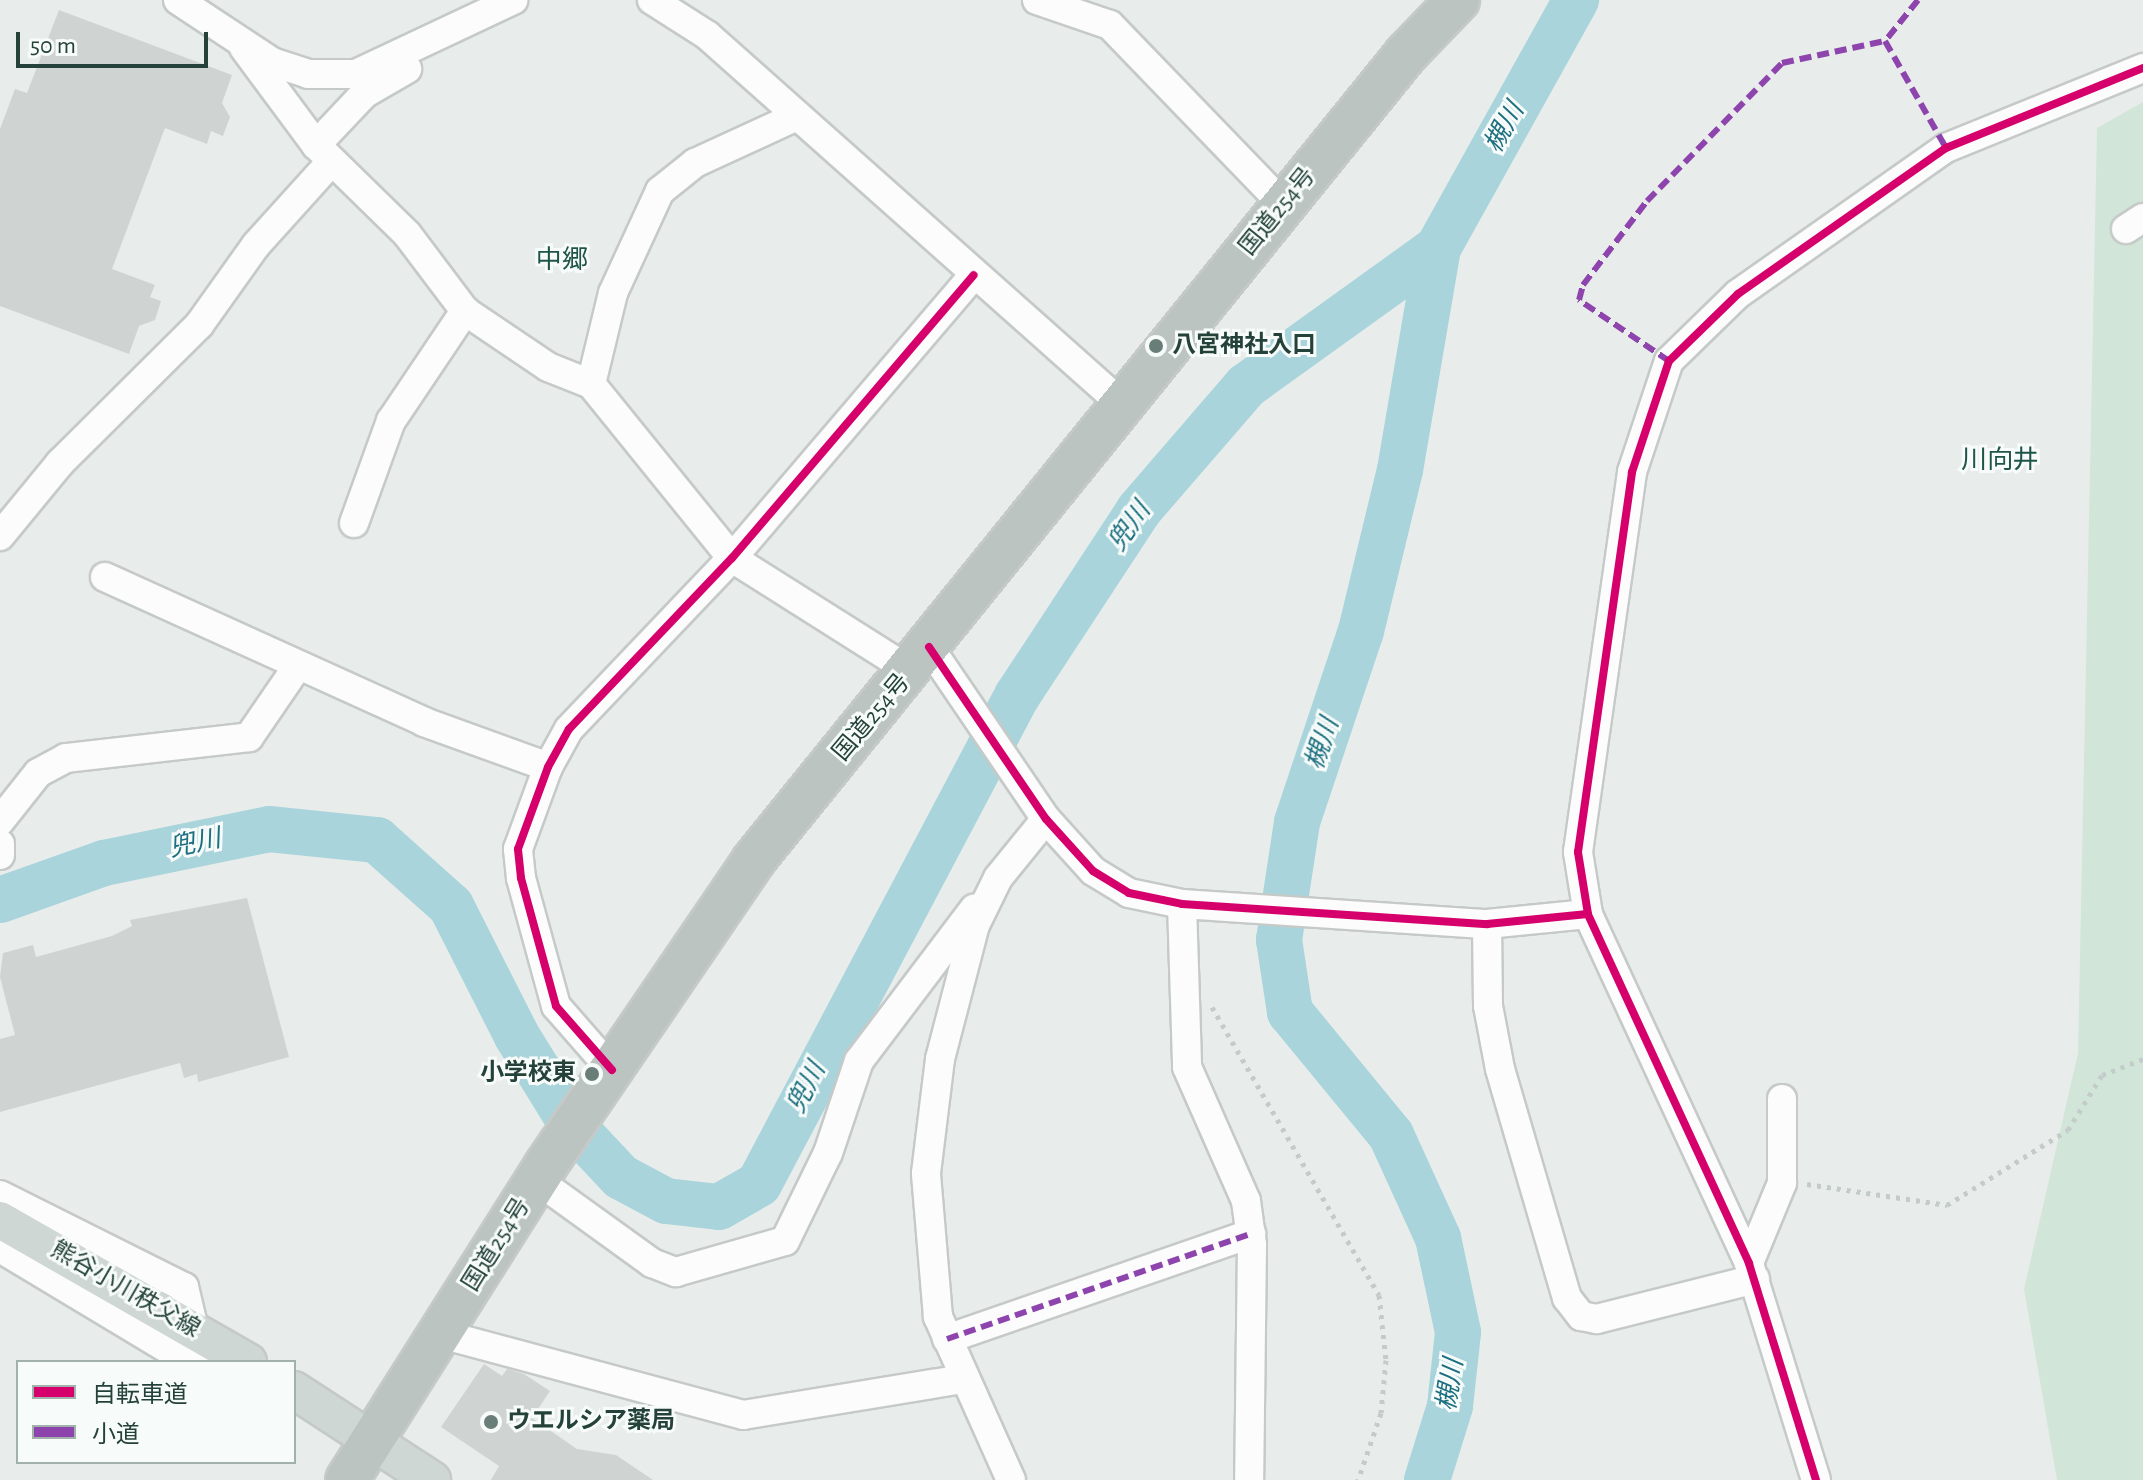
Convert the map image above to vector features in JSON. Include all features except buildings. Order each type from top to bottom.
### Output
[{"type":"highway","name":"国道254号","points":[[347,1480],[542,1173],[753,861],[920,659],[1284,205],[1458,0]]},
{"type":"main road","name":"熊谷小川秩父線","points":[[1,1221],[241,1358]]},
{"type":"main road","points":[[296,1391],[432,1480]]},
{"type":"street","points":[[178,0],[244,48],[308,74],[356,74],[484,7],[513,0]]},
{"type":"street","points":[[652,0],[707,35],[1123,405]]},
{"type":"street","points":[[1037,0],[1110,25],[1284,205]]},
{"type":"street","points":[[0,536],[60,463],[199,325],[364,94],[458,40],[484,7]]},
{"type":"street","points":[[244,48],[324,154],[407,234],[465,311],[548,367],[591,384],[732,558],[920,659],[979,718],[1041,812],[1110,882],[1187,904],[1347,916],[1487,924],[1588,914]]},
{"type":"street","points":[[1816,1480],[1752,1271],[1666,1095],[1588,914],[1578,852],[1632,472],[1669,361],[1738,294],[1946,148],[2143,68]]},
{"type":"street","points":[[591,384],[613,293],[660,191],[695,163],[797,116]]},
{"type":"street","points":[[608,1074],[556,1006],[521,878],[518,849],[548,767],[569,729],[732,558],[974,275]]},
{"type":"street","points":[[354,523],[391,421],[465,311]]},
{"type":"street","points":[[105,577],[297,667],[548,767]]},
{"type":"street","points":[[0,821],[38,773],[66,758],[249,737],[297,667]]},
{"type":"street","points":[[542,1173],[652,1263],[676,1272],[785,1241],[828,1153],[859,1061],[998,878],[1041,812]]},
{"type":"street","points":[[0,844],[0,855]]},
{"type":"street","points":[[998,878],[975,925],[930,1116],[927,1248],[947,1339],[1011,1480]]},
{"type":"street","points":[[1187,904],[1184,958],[1187,1067],[1234,1169],[1251,1234],[1249,1480]]},
{"type":"street","points":[[1487,924],[1488,1006],[1500,1069],[1574,1307],[1597,1319],[1752,1271]]},
{"type":"street","points":[[1752,1271],[1782,1183],[1782,1099]]},
{"type":"street","points":[[1,1221],[170,1350],[186,1357],[241,1358]]},
{"type":"street","points":[[947,1339],[1251,1234]]},
{"type":"street","points":[[441,1334],[743,1415],[964,1379]]},
{"type":"path","points":[[1184,958],[1379,1295],[1386,1360],[1381,1413],[1358,1480]]},
{"type":"path","points":[[1782,1183],[1947,1205],[2068,1130],[2102,1075],[2143,1059]]},
{"type":"green space","points":[[2143,102],[2143,1480],[2057,1480],[2024,1289],[2078,1053],[2097,128]]},
{"type":"waterway","name":"槻川","points":[[1427,1480],[1450,1406],[1458,1332],[1438,1238],[1391,1135],[1290,1012],[1279,940],[1297,822],[1361,631],[1400,470],[1438,248],[1576,0]]},
{"type":"waterway","name":"兜川","points":[[0,900],[104,863],[269,829],[377,840],[451,906],[517,1036],[572,1125],[621,1177],[666,1201],[719,1207],[759,1184],[1017,696],[1139,510],[1246,386],[1438,248]]},
{"type":"marked path","points":[[1918,0],[1885,41],[1946,148]]},
{"type":"marked path","points":[[1669,361],[1579,300],[1583,285],[1647,201],[1782,63],[1885,41]]},
{"type":"marked path","points":[[947,1339],[1251,1234]]},
{"type":"cycle path","points":[[1816,1480],[1749,1263],[1588,914],[1578,852],[1632,472],[1669,361],[1738,294],[1946,148],[2143,68]]},
{"type":"cycle path","points":[[612,1070],[556,1006],[521,878],[518,849],[548,767],[569,729],[732,558],[974,275]]},
{"type":"cycle path","points":[[929,647],[1046,819],[1093,871],[1129,893],[1182,904],[1487,924],[1588,914]]},
{"type":"place","name":"八宮神社入口","points":[[1156,346]]},
{"type":"place","name":"小学校東","points":[[592,1074]]},
{"type":"place","name":"ウエルシア薬局","points":[[491,1422]]},
{"type":"district","name":"中郷","points":[[562,261]]},
{"type":"district","name":"川向井","points":[[2000,461]]}]
